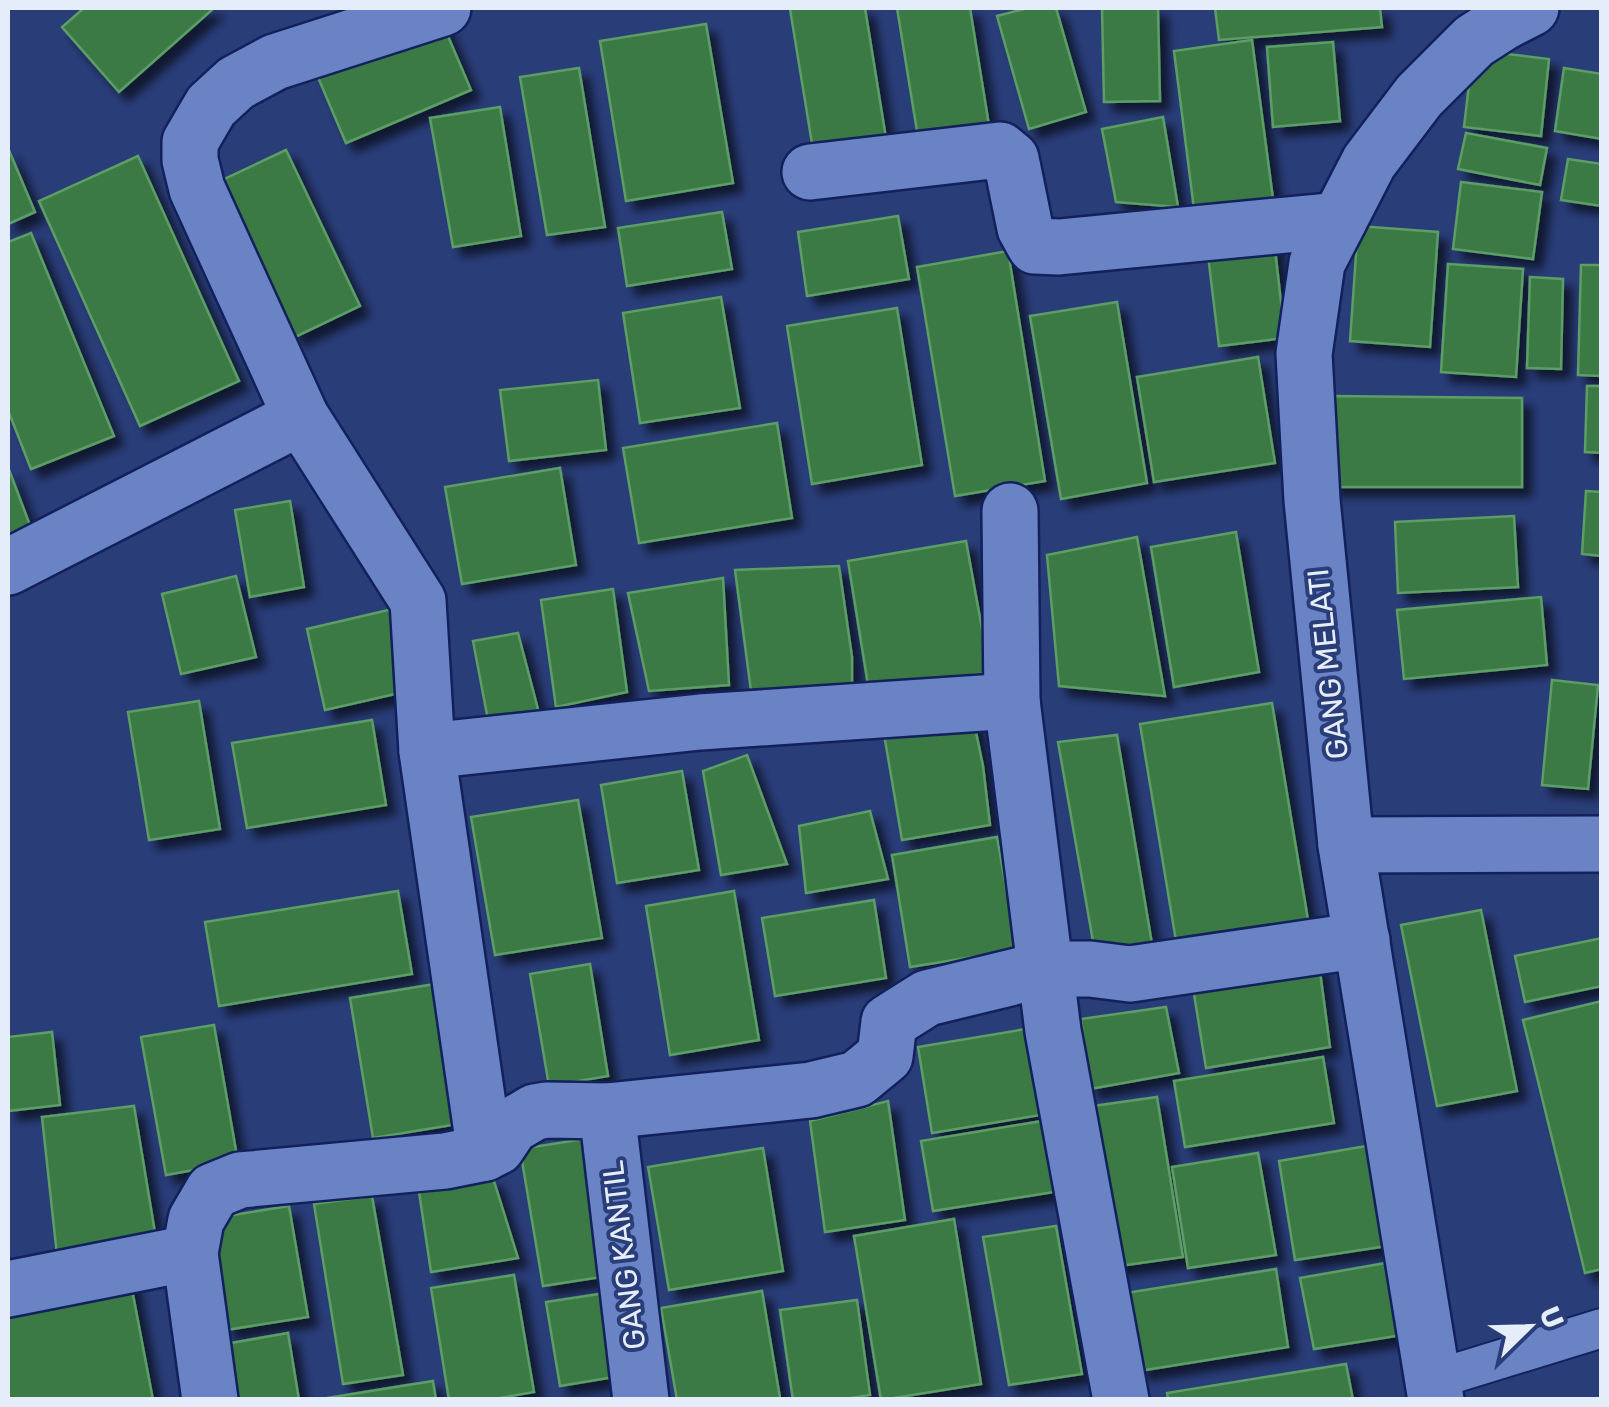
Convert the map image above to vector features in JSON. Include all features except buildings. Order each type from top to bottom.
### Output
[{"type":"street","points":[[443,8],[275,62],[236,83],[211,106],[190,142],[190,160],[196,189],[302,417],[418,602],[427,752],[485,1153]]},
{"type":"street","name":"GANG MELATI","points":[[1434,1390],[1346,845],[1312,500],[1304,354],[1317,263],[1370,162],[1420,96],[1474,41],[1531,8]]},
{"type":"street","points":[[810,172],[1000,150],[1010,159],[1025,228],[1036,246],[1339,220]]},
{"type":"street","points":[[8,567],[302,417]]},
{"type":"street","points":[[1010,511],[1012,701],[1052,1031],[1122,1400]]},
{"type":"street","points":[[427,752],[700,722],[1012,701]]},
{"type":"street","points":[[1346,845],[1602,844]]},
{"type":"street","points":[[210,1400],[190,1253],[196,1220],[213,1191],[240,1180],[446,1161],[485,1153],[497,1147],[511,1126],[535,1112],[547,1110],[607,1111],[811,1090],[857,1080],[885,1056],[889,1022],[927,998],[1046,968],[1090,968],[1130,974],[1362,940]]},
{"type":"street","name":"GANG KANTIL","points":[[607,1111],[641,1400]]},
{"type":"street","points":[[8,1289],[190,1253]]},
{"type":"lane","points":[[1434,1390],[1602,1328]]}]
